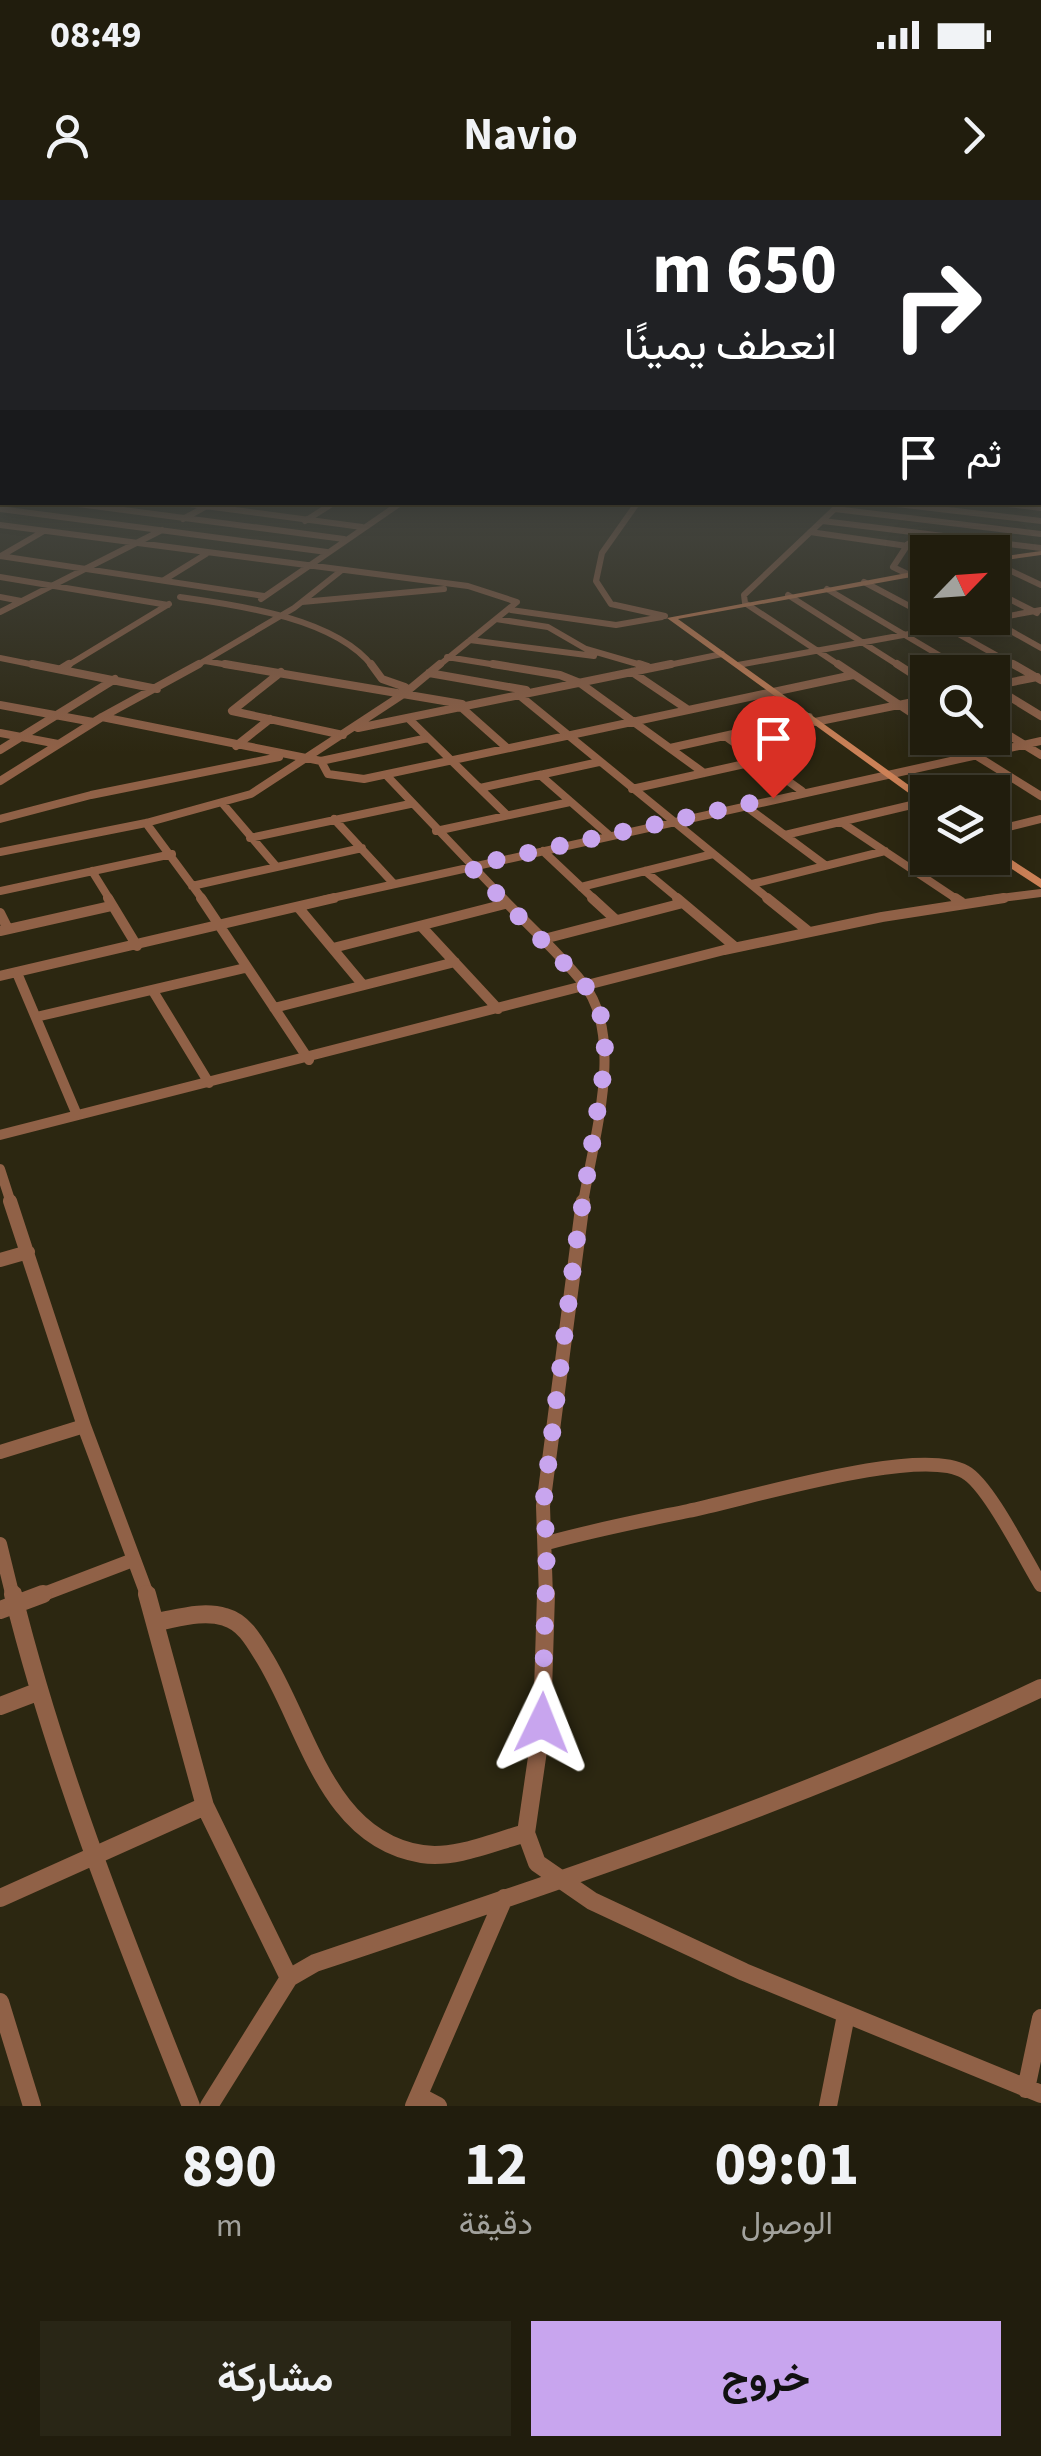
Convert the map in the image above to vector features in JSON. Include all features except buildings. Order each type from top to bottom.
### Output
[{"type":"street","points":[[0,612],[74,575]]},
{"type":"street","points":[[132,575],[264,596]]},
{"type":"street","points":[[164,580],[172,575]]},
{"type":"street","points":[[250,606],[295,575]]},
{"type":"street","points":[[0,782],[98,720],[283,615],[336,575]]},
{"type":"street","points":[[0,852],[146,823],[223,804],[257,791],[355,728],[518,602],[468,586],[381,575]]},
{"type":"street","points":[[597,575],[596,580],[610,604],[668,617],[910,790]]},
{"type":"street","points":[[765,575],[744,595],[745,603],[910,713]]},
{"type":"street","points":[[511,610],[616,625],[904,575]]},
{"type":"street","points":[[0,577],[168,605]]},
{"type":"street","points":[[864,582],[910,607]]},
{"type":"street","points":[[61,669],[197,585]]},
{"type":"street","points":[[302,602],[366,599],[468,586]]},
{"type":"street","points":[[826,588],[938,655]]},
{"type":"street","points":[[788,595],[910,673]]},
{"type":"street","points":[[0,597],[21,601]]},
{"type":"street","points":[[180,597],[250,606],[283,615],[367,658],[376,665],[382,679],[466,707],[506,747]]},
{"type":"street","points":[[1010,598],[1039,612]]},
{"type":"street","points":[[1010,616],[1039,612]]},
{"type":"street","points":[[496,619],[548,627],[586,649],[652,668]]},
{"type":"street","points":[[526,648],[548,627]]},
{"type":"street","points":[[1010,631],[1041,648]]},
{"type":"street","points":[[738,665],[910,634]]},
{"type":"street","points":[[962,635],[1040,678]]},
{"type":"street","points":[[470,640],[614,658]]},
{"type":"street","points":[[520,668],[550,652]]},
{"type":"street","points":[[355,728],[722,654]]},
{"type":"street","points":[[0,658],[158,689]]},
{"type":"street","points":[[447,658],[560,675],[580,683],[704,773]]},
{"type":"street","points":[[0,670],[16,661]]},
{"type":"street","points":[[205,661],[407,690]]},
{"type":"street","points":[[484,683],[504,666]]},
{"type":"street","points":[[281,672],[231,708],[343,734]]},
{"type":"street","points":[[632,672],[687,708]]},
{"type":"street","points":[[429,674],[535,692]]},
{"type":"street","points":[[320,760],[328,774],[336,776],[388,777],[506,747],[852,675]]},
{"type":"street","points":[[1010,683],[1040,678]]},
{"type":"street","points":[[0,750],[115,680]]},
{"type":"street","points":[[519,696],[808,931]]},
{"type":"street","points":[[1010,697],[1041,716]]},
{"type":"street","points":[[670,748],[910,703]]},
{"type":"street","points":[[0,705],[306,759],[320,760],[428,738]]},
{"type":"street","points":[[409,719],[507,815]]},
{"type":"street","points":[[236,746],[270,720]]},
{"type":"street","points":[[0,733],[58,744]]},
{"type":"street","points":[[724,736],[802,791]]},
{"type":"street","points":[[1010,736],[1041,756]]},
{"type":"street","points":[[0,976],[802,791],[1041,741]]},
{"type":"street","points":[[0,819],[91,795],[286,755]]},
{"type":"street","points":[[976,756],[1041,796]]},
{"type":"street","points":[[480,788],[599,762]]},
{"type":"street","points":[[632,789],[758,762]]},
{"type":"street","points":[[540,775],[610,836]]},
{"type":"street","points":[[388,777],[585,985],[601,1016],[606,1057],[575,1251],[543,1506],[547,1543],[542,1723],[526,1833],[536,1863],[592,1900],[744,1972],[1033,2092],[1041,2018]]},
{"type":"street","points":[[436,831],[570,802]]},
{"type":"street","points":[[223,804],[276,866]]},
{"type":"street","points":[[250,838],[410,804]]},
{"type":"street","points":[[744,805],[825,865]]},
{"type":"street","points":[[785,835],[910,807]]},
{"type":"street","points":[[1010,826],[1041,818]]},
{"type":"street","points":[[334,819],[394,884]]},
{"type":"street","points":[[842,822],[961,902]]},
{"type":"street","points":[[146,823],[172,854],[309,1060]]},
{"type":"street","points":[[192,886],[362,848]]},
{"type":"street","points":[[752,884],[885,851]]},
{"type":"street","points":[[543,852],[616,920]]},
{"type":"street","points":[[0,891],[172,854]]},
{"type":"street","points":[[581,887],[713,854]]},
{"type":"street","points":[[1010,862],[1041,884]]},
{"type":"street","points":[[92,871],[137,946]]},
{"type":"street","points":[[645,871],[734,946]]},
{"type":"street","points":[[0,1134],[309,1060],[734,946],[961,902],[1041,893]]},
{"type":"street","points":[[333,948],[506,904]]},
{"type":"street","points":[[540,940],[683,904]]},
{"type":"street","points":[[0,913],[4,930],[111,906]]},
{"type":"street","points":[[298,907],[362,985]]},
{"type":"street","points":[[421,926],[498,1009]]},
{"type":"street","points":[[274,1008],[456,962]]},
{"type":"street","points":[[36,1017],[245,968]]},
{"type":"street","points":[[17,972],[77,1115]]},
{"type":"street","points":[[153,990],[209,1083]]},
{"type":"street","points":[[0,1169],[84,1426],[157,1622],[206,1806],[289,1978]]},
{"type":"street","points":[[0,1260],[28,1252]]},
{"type":"street","points":[[0,1452],[84,1426]]},
{"type":"street","points":[[547,1543],[625,1521],[689,1512],[807,1480],[898,1468],[956,1467],[980,1485],[1041,1585]]},
{"type":"street","points":[[0,1544],[8,1607],[92,1857],[191,2106]]},
{"type":"street","points":[[8,1607],[133,1560]]},
{"type":"street","points":[[157,1622],[205,1615],[240,1624],[268,1660],[327,1782],[360,1829],[374,1840],[422,1854],[444,1854],[526,1833]]},
{"type":"street","points":[[209,2106],[289,1978],[315,1963],[696,1831],[889,1756],[1041,1688]]},
{"type":"street","points":[[0,1706],[36,1692]]},
{"type":"street","points":[[0,1898],[206,1806]]},
{"type":"street","points":[[438,2106],[417,2101],[504,1898]]},
{"type":"street","points":[[0,2002],[32,2106]]},
{"type":"street","points":[[828,2106],[846,2015]]},
{"type":"route","points":[[542,1723],[547,1543],[543,1506],[575,1251],[606,1057],[601,1016],[585,985],[470,866],[773,798]]}]
